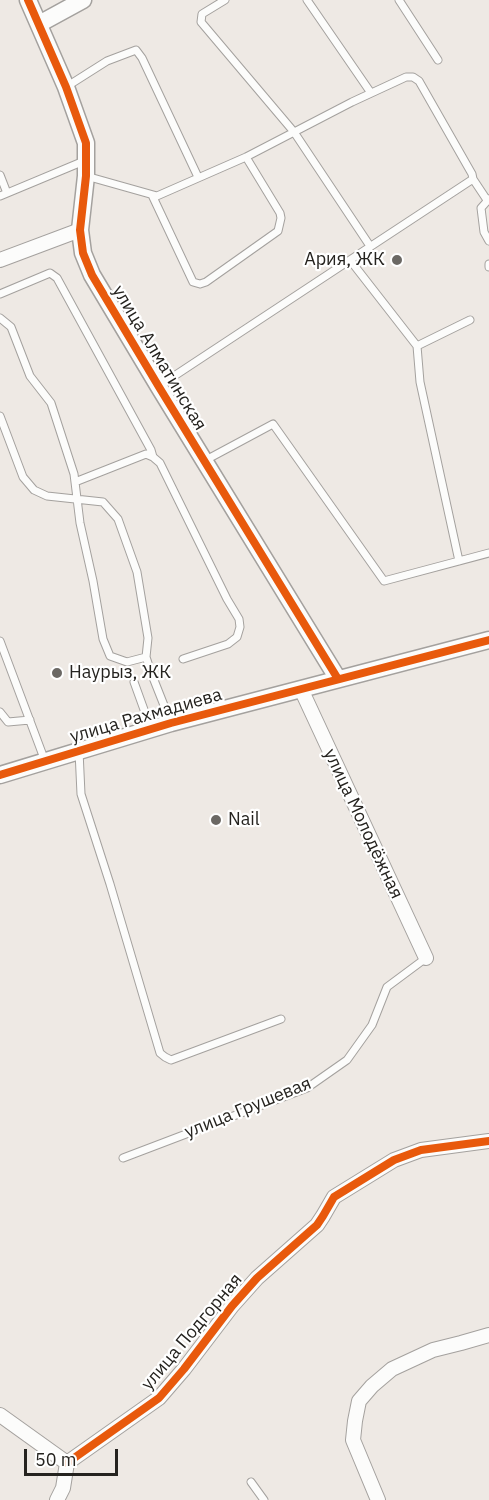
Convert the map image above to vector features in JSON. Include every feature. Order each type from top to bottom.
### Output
[{"type":"street","name":"улица Алматинская","points":[[28,0],[66,87],[86,143],[80,230],[83,253],[92,275],[338,679]]},
{"type":"street","points":[[39,24],[83,0]]},
{"type":"street","points":[[0,260],[80,230]]},
{"type":"street","name":"улица Рахмадиева","points":[[0,775],[171,723],[489,640]]},
{"type":"street","name":"улица Молодёжная","points":[[301,689],[426,958]]},
{"type":"street","name":"улица Подгорная","points":[[67,1463],[159,1398],[257,1278],[317,1225],[334,1197],[394,1160],[421,1150],[489,1142]]},
{"type":"street","points":[[378,1500],[353,1440],[354,1421],[359,1401],[392,1369],[433,1350],[489,1335]]},
{"type":"street","points":[[0,1415],[67,1463],[63,1488],[57,1500]]},
{"type":"lane","points":[[225,0],[202,14],[201,22],[294,132],[370,246]]},
{"type":"lane","points":[[307,0],[371,93]]},
{"type":"lane","points":[[399,0],[438,60]]},
{"type":"lane","points":[[66,87],[107,62],[136,50],[142,57],[198,177]]},
{"type":"lane","points":[[0,175],[4,194],[86,168],[157,196],[246,157],[371,93],[406,77],[413,77],[419,81],[473,179],[488,200],[481,208],[484,232],[489,241]]},
{"type":"lane","points":[[152,195],[193,282],[200,284],[206,282],[278,231],[280,213],[246,157]]},
{"type":"lane","points":[[159,387],[473,179]]},
{"type":"lane","points":[[350,260],[417,346],[420,382],[459,561]]},
{"type":"lane","points":[[0,294],[50,273],[57,278],[153,457]]},
{"type":"lane","points":[[0,318],[11,327],[30,376],[51,403],[74,474],[77,500],[80,523],[103,639],[110,656],[129,666],[147,660],[148,638],[137,572],[118,519],[103,502],[77,500],[47,496],[34,490],[23,477],[0,416]]},
{"type":"lane","points":[[417,346],[470,320]]},
{"type":"lane","points":[[204,461],[273,424],[384,580],[489,553]]},
{"type":"lane","points":[[75,483],[146,454],[160,463],[239,619],[240,627],[237,637],[228,644],[183,659]]},
{"type":"lane","points":[[0,640],[45,761]]},
{"type":"lane","points":[[152,675],[171,723]]},
{"type":"lane","points":[[134,682],[151,729]]},
{"type":"lane","points":[[0,712],[8,722],[30,720]]},
{"type":"lane","points":[[79,751],[81,794],[160,1053],[171,1060],[281,1018]]},
{"type":"lane","name":"улица Грушевая","points":[[123,1158],[308,1088],[347,1060],[372,1025],[387,987],[426,958]]},
{"type":"lane","points":[[251,1482],[264,1500]]},
{"type":"cycle path","points":[[28,0],[66,87],[86,143],[86,176],[80,230],[83,253],[92,275],[338,679]]},
{"type":"cycle path","points":[[0,775],[171,723],[489,640]]},
{"type":"cycle path","points":[[67,1463],[159,1398],[257,1278],[317,1225],[334,1197],[394,1160],[421,1150],[489,1141]]},
{"type":"place","name":"Ария, ЖК","points":[[397,260]]},
{"type":"place","name":"Наурыз, ЖК","points":[[57,673]]},
{"type":"place","name":"Nail","points":[[216,820]]}]
